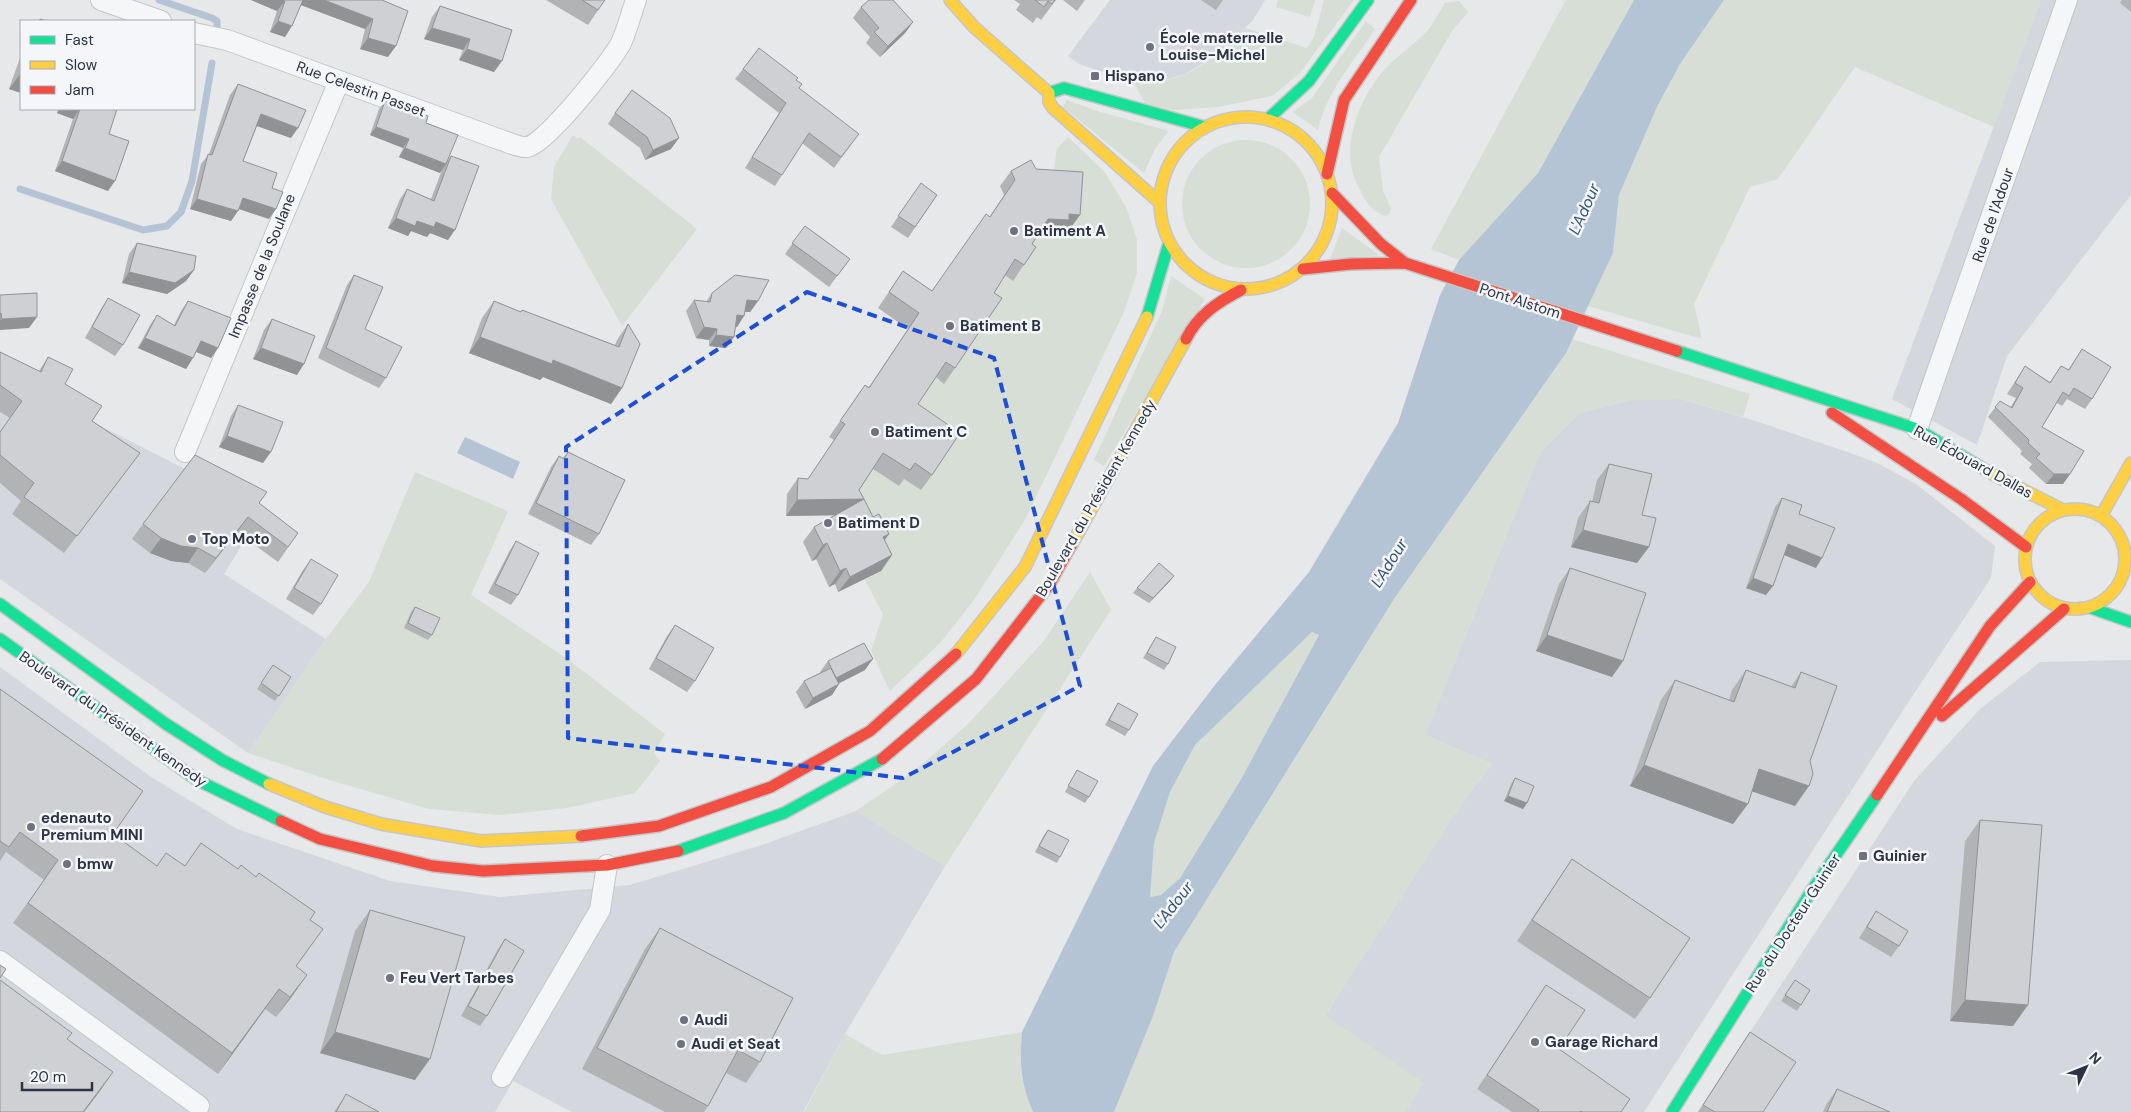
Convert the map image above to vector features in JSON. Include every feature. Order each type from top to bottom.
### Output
[{"type":"main road","points":[[950,0],[974,28],[1049,94],[1049,102],[1053,108],[1159,202]]},
{"type":"main road","points":[[1268,119],[1309,82],[1368,0]]},
{"type":"main road","points":[[1328,174],[1344,100],[1411,0]]},
{"type":"main road","points":[[1049,94],[1056,89],[1064,88],[1204,127]]},
{"type":"main road","points":[[1246,116],[1268,119],[1294,131],[1314,150],[1328,174],[1332,193],[1331,221],[1328,230],[1321,248],[1303,269],[1284,281],[1263,288],[1241,290],[1212,283],[1187,267],[1169,243],[1162,223],[1159,202],[1163,179],[1172,158],[1186,140],[1204,127],[1225,119],[1246,116]]},
{"type":"main road","points":[[1332,193],[1381,244],[1405,263]]},
{"type":"main road","name":"Boulevard du Président Kennedy","points":[[0,604],[158,719],[214,755],[264,782],[325,807],[381,824],[481,841],[580,836],[659,826],[771,787],[870,731],[962,649],[1025,567],[1146,321],[1169,243]]},
{"type":"main road","points":[[1303,269],[1351,264],[1405,263]]},
{"type":"main road","name":"Pont Alstom","points":[[1405,263],[1624,334]]},
{"type":"main road","name":"Boulevard du Président Kennedy","points":[[0,639],[197,780],[255,810],[320,839],[425,865],[483,871],[607,865],[674,853],[784,813],[889,755],[976,679],[1048,585],[1192,327],[1217,302],[1241,290]]},
{"type":"main road","name":"Rue Édouard Dallas","points":[[1624,334],[1917,429],[1992,474],[2063,510]]},
{"type":"main road","name":"Rue Édouard Dallas","points":[[1795,390],[1873,438],[2026,547]]},
{"type":"main road","points":[[2101,516],[2131,463]]},
{"type":"main road","points":[[2076,509],[2101,516],[2114,527],[2123,542],[2129,562],[2117,589],[2106,600],[2091,608],[2074,610],[2050,604],[2030,582],[2025,561],[2026,547],[2031,534],[2040,523],[2063,510],[2076,509]]},
{"type":"main road","points":[[1918,737],[1990,626],[2030,582]]},
{"type":"main road","points":[[2091,608],[2131,622]]},
{"type":"main road","points":[[1918,737],[2064,609]]},
{"type":"main road","name":"Rue du Docteur Guinier","points":[[1672,1112],[1812,890],[1918,737]]},
{"type":"street","points":[[101,0],[158,20]]},
{"type":"street","name":"Rue Celestin Passet","points":[[195,33],[227,40],[501,140],[527,147],[541,141],[592,84],[621,44],[636,0]]},
{"type":"street","name":"Rue de l'Adour","points":[[1917,429],[2067,0]]},
{"type":"street","name":"Impasse de la Soulane","points":[[185,452],[339,81]]},
{"type":"street","points":[[502,1077],[600,910],[607,865]]},
{"type":"street","points":[[0,961],[199,1106]]},
{"type":"highlighted area","points":[[807,292],[994,358],[1080,686],[903,778],[568,738],[566,447]]},
{"type":"shaded area","name":"École maternelle Louise-Michel","points":[[1110,0],[1265,0],[1253,20],[1217,55],[1185,74],[1162,81],[1134,82],[1079,64],[1068,56]]},
{"type":"shaded area","points":[[1278,0],[1315,0],[1310,17],[1276,7]]},
{"type":"shaded area","points":[[1324,0],[1354,0],[1299,74],[1272,96],[1218,107],[1173,110],[1145,103],[1134,82],[1173,79],[1197,69],[1218,54],[1245,28],[1307,48],[1314,37]]},
{"type":"shaded area","points":[[1566,0],[1634,0],[1538,173],[1459,260],[1431,249]]},
{"type":"shaded area","points":[[1724,0],[2041,0],[1994,127],[1855,67],[1778,179],[1750,187],[1694,304],[1702,339],[1588,306],[1613,253],[1619,195],[1657,107],[1680,64]]},
{"type":"shaded area","points":[[2041,0],[2131,0],[2131,195],[2007,356],[1977,445],[1892,399]]},
{"type":"shaded area","points":[[1459,1],[1468,12],[1452,31],[1379,157],[1383,191],[1391,209],[1389,214],[1385,216],[1375,211],[1368,204],[1353,172],[1350,157],[1351,141],[1359,110],[1384,70],[1429,29],[1445,3]]},
{"type":"shaded area","points":[[1366,21],[1375,29],[1334,89],[1318,130],[1293,112],[1312,98]]},
{"type":"shaded area","points":[[1067,100],[1097,111],[1169,131],[1156,147],[1144,173],[1063,107]]},
{"type":"shaded area","points":[[573,135],[578,139],[580,137],[697,229],[622,326],[551,199],[554,167]]},
{"type":"shaded area","points":[[1068,137],[1104,171],[1126,207],[1137,240],[1137,273],[1124,312],[1026,518],[974,600],[941,642],[890,691],[871,651],[883,614],[865,580],[881,571],[848,506],[867,457],[880,474],[899,486],[904,479],[921,490],[903,423],[935,377],[944,383],[982,308],[1004,274],[1021,259],[1037,234],[1058,235],[1051,186],[1057,149]]},
{"type":"shaded area","points":[[1246,140],[1270,145],[1291,159],[1305,180],[1310,204],[1305,228],[1291,249],[1270,263],[1246,268],[1222,263],[1201,249],[1187,228],[1182,204],[1187,180],[1201,159],[1222,145]]},
{"type":"shaded area","points":[[1342,228],[1379,255],[1330,259]]},
{"type":"shaded area","points":[[1171,276],[1205,299],[1104,466],[1094,460],[1162,311]]},
{"type":"shaded area","points":[[1572,339],[1750,394],[1743,417],[1681,399],[1631,400],[1579,413],[1541,451],[1425,735],[1492,764],[1455,813],[1325,1016],[1424,1083],[1405,1112],[1114,1112],[1153,1016],[1174,952],[1394,599],[1566,353]]},
{"type":"shaded area","points":[[0,375],[264,509],[224,574],[326,639],[248,753],[0,579]]},
{"type":"shaded area","points":[[1681,399],[1762,423],[1853,454],[1877,463],[1916,484],[1995,546],[1991,578],[1913,695],[1644,1112],[1405,1112],[1423,1083],[1325,1016],[1455,813],[1492,764],[1425,735],[1541,451],[1579,413],[1631,400]]},
{"type":"shaded area","points":[[415,472],[508,511],[471,595],[566,658],[665,734],[654,753],[660,761],[635,793],[567,808],[500,815],[429,809],[323,778],[248,753],[326,639],[369,582]]},
{"type":"shaded area","points":[[1090,572],[1111,610],[945,866],[856,811],[917,769],[969,723],[1043,642]]},
{"type":"shaded area","points":[[1312,632],[1319,635],[1240,781],[1180,878],[1161,895],[1150,897],[1154,843],[1170,792],[1195,745]]},
{"type":"shaded area","points":[[2131,660],[2131,1112],[1698,1112],[1914,781],[1980,709],[2040,662]]},
{"type":"shaded area","points":[[0,667],[151,777],[237,829],[390,881],[500,897],[630,885],[762,845],[856,811],[945,866],[845,1034],[803,1112],[572,1112],[513,1081],[495,1112],[0,1112]]},
{"type":"shaded area","points":[[1022,1032],[1022,1073],[1033,1112],[804,1112],[845,1034],[882,1055]]},
{"type":"water","name":"L'Adour","points":[[1634,0],[1724,0],[1680,64],[1657,107],[1619,195],[1613,253],[1566,353],[1394,599],[1174,952],[1153,1016],[1114,1112],[1033,1112],[1022,1073],[1022,1032],[1153,766],[1215,685],[1309,572],[1398,423],[1440,295],[1459,260],[1538,173]],"holes":[[[1312,632],[1319,635],[1240,781],[1180,878],[1161,895],[1150,897],[1154,843],[1170,792],[1195,745]]]},
{"type":"water","points":[[465,437],[520,462],[513,479],[457,453]]},
{"type":"building","points":[[283,0],[303,0],[292,26],[278,21],[285,1]]},
{"type":"building","points":[[324,0],[382,0],[408,11],[396,46],[368,38],[373,19]]},
{"type":"building","points":[[582,0],[605,0],[598,10]]},
{"type":"building","points":[[869,0],[893,0],[913,22],[888,46],[874,32],[879,28],[861,7]]},
{"type":"building","points":[[1035,0],[1055,0],[1052,4],[1048,1],[1044,7]]},
{"type":"building","points":[[440,6],[512,30],[502,61],[467,49],[470,39],[432,28]]},
{"type":"building","points":[[759,48],[798,78],[796,80],[802,84],[799,88],[859,134],[841,157],[809,133],[782,175],[752,157],[786,103],[743,69]]},
{"type":"building","points":[[238,84],[306,110],[298,128],[261,114],[243,161],[277,173],[272,188],[283,192],[276,209],[243,198],[238,211],[197,199],[208,154],[212,155]]},
{"type":"building","points":[[632,90],[670,118],[679,138],[653,150],[647,137],[615,113]]},
{"type":"building","points":[[385,101],[428,116],[426,123],[458,135],[446,164],[405,148],[409,139],[376,127]]},
{"type":"building","points":[[80,110],[117,110],[109,134],[129,141],[115,181],[62,161]]},
{"type":"building","points":[[451,156],[479,166],[455,230],[436,222],[434,227],[417,221],[415,226],[396,218],[407,189],[434,201]]},
{"type":"building","points":[[1031,160],[1036,169],[1083,172],[1080,215],[1069,214],[1069,220],[1048,219],[1032,244],[1036,247],[1024,265],[1015,259],[994,293],[1002,298],[955,368],[946,362],[918,404],[960,433],[932,475],[915,463],[910,470],[883,453],[859,490],[864,499],[797,500],[798,478],[808,479],[845,424],[840,421],[865,385],[869,388],[919,313],[889,292],[903,271],[932,291],[986,214],[990,217],[1015,180],[1011,171]]},
{"type":"building","points":[[921,183],[937,195],[915,227],[898,216]]},
{"type":"building","points":[[805,226],[850,259],[837,276],[792,243]]},
{"type":"building","points":[[137,243],[196,256],[194,270],[175,283],[129,272]]},
{"type":"building","points":[[354,275],[383,287],[365,329],[402,347],[386,378],[326,348]]},
{"type":"building","points":[[735,275],[769,280],[758,301],[747,300],[744,316],[737,315],[734,337],[716,335],[717,329],[704,327],[694,300],[710,302],[712,293]]},
{"type":"building","points":[[37,293],[37,317],[2,319],[1,313],[0,321],[0,295]]},
{"type":"building","points":[[108,298],[140,315],[123,345],[92,327]]},
{"type":"building","points":[[188,301],[231,318],[218,348],[201,341],[193,358],[145,338],[157,315],[175,326]]},
{"type":"building","points":[[494,301],[619,347],[628,324],[640,344],[622,388],[553,360],[552,364],[480,337]]},
{"type":"building","points":[[272,319],[315,336],[304,364],[261,348]]},
{"type":"building","points":[[2082,349],[2111,367],[2092,399],[2074,388],[2069,396],[2063,392],[2042,427],[2084,451],[2070,474],[2054,474],[2036,458],[2040,454],[2028,443],[2029,440],[1995,407],[2000,401],[2012,408],[2023,388],[2015,383],[2025,366],[2050,383],[2061,366],[2069,370]]},
{"type":"building","points":[[0,352],[41,372],[48,357],[73,369],[65,384],[102,406],[92,421],[140,453],[77,536],[24,497],[34,483],[0,455],[0,432],[22,401],[0,385]]},
{"type":"building","points":[[238,405],[283,422],[271,452],[227,436]]},
{"type":"building","points":[[568,452],[625,480],[599,534],[536,503],[559,456],[564,459]]},
{"type":"building","points":[[195,455],[267,492],[259,503],[298,533],[288,547],[248,517],[216,558],[198,548],[181,546],[161,538],[143,524]]},
{"type":"building","points":[[1609,464],[1652,474],[1642,515],[1656,518],[1649,547],[1583,530],[1590,501],[1599,503]]},
{"type":"building","points":[[1782,498],[1802,505],[1799,514],[1835,528],[1822,558],[1788,544],[1773,586],[1753,578]]},
{"type":"building","points":[[864,499],[873,517],[879,514],[889,534],[883,537],[892,555],[850,577],[846,568],[840,571],[827,543],[823,545],[814,527]]},
{"type":"building","points":[[516,541],[539,553],[518,595],[495,584]]},
{"type":"building","points":[[311,559],[338,575],[321,604],[294,588]]},
{"type":"building","points":[[1159,563],[1174,576],[1153,598],[1137,588]]},
{"type":"building","points":[[1570,568],[1646,593],[1623,661],[1547,635]]},
{"type":"building","points":[[415,607],[440,618],[432,635],[408,623]]},
{"type":"building","points":[[675,625],[714,648],[695,681],[656,658]]},
{"type":"building","points":[[1156,637],[1176,647],[1168,664],[1147,653]]},
{"type":"building","points":[[864,643],[873,659],[836,678],[828,661]]},
{"type":"building","points":[[273,665],[291,677],[279,696],[261,683]]},
{"type":"building","points":[[831,668],[839,684],[813,698],[804,681]]},
{"type":"building","points":[[1746,670],[1795,688],[1801,672],[1837,686],[1810,761],[1813,774],[1809,786],[1759,769],[1748,804],[1644,765],[1675,680],[1734,702]]},
{"type":"building","points":[[0,689],[143,791],[113,834],[157,866],[166,853],[185,866],[201,843],[238,869],[241,865],[256,877],[259,873],[315,912],[310,920],[323,929],[296,966],[307,975],[290,997],[279,989],[232,1053],[28,903],[58,860],[20,832],[9,847],[0,841]]},
{"type":"building","points":[[1118,703],[1138,714],[1129,730],[1109,720]]},
{"type":"building","points":[[1077,770],[1098,781],[1089,797],[1068,786]]},
{"type":"building","points":[[1515,778],[1534,786],[1527,803],[1508,796]]},
{"type":"building","points":[[1980,820],[2042,825],[2028,1005],[1965,1000]]},
{"type":"building","points":[[1048,830],[1069,840],[1060,857],[1039,846]]},
{"type":"building","points":[[1572,859],[1690,938],[1650,998],[1532,920]]},
{"type":"building","points":[[370,910],[465,937],[430,1059],[335,1032]]},
{"type":"building","points":[[1876,911],[1908,931],[1899,946],[1867,927]]},
{"type":"building","name":"Audi et Seat","points":[[660,928],[793,998],[760,1062],[738,1050],[708,1106],[597,1048]]},
{"type":"building","points":[[505,939],[524,951],[487,1016],[468,1006]]},
{"type":"building","points":[[0,965],[6,969],[0,978]]},
{"type":"building","points":[[0,980],[72,1033],[67,1039],[113,1072],[83,1112],[0,1112]]},
{"type":"building","points":[[1795,980],[1810,990],[1801,1005],[1785,995]]},
{"type":"building","points":[[1546,985],[1585,1010],[1559,1049],[1630,1099],[1621,1112],[1537,1112],[1539,1110],[1487,1075]]},
{"type":"building","points":[[1750,1032],[1796,1062],[1763,1112],[1715,1112],[1703,1105]]},
{"type":"building","points":[[1837,1089],[1890,1112],[1827,1112]]},
{"type":"building","points":[[346,1094],[379,1112],[336,1112]]},
{"type":"waterway","points":[[159,0],[212,18],[217,21],[217,26]]},
{"type":"waterway","points":[[20,189],[143,230],[167,226],[181,212],[192,181],[212,63]]},
{"type":"traffic: fast","points":[[1268,119],[1309,81],[1368,0]]},
{"type":"traffic: fast","points":[[1049,93],[1064,88],[1205,127]]},
{"type":"traffic: fast","points":[[1147,317],[1169,243]]},
{"type":"traffic: fast","points":[[1677,351],[1917,429],[1994,475]]},
{"type":"traffic: fast","points":[[0,604],[166,724],[222,760],[269,784]]},
{"type":"traffic: fast","points":[[2091,608],[2131,622]]},
{"type":"traffic: fast","points":[[0,639],[197,780],[281,821]]},
{"type":"traffic: fast","points":[[678,851],[784,813],[882,759]]},
{"type":"traffic: fast","points":[[1672,1112],[1812,890],[1877,795]]},
{"type":"traffic: slow","points":[[950,0],[974,27],[1049,93],[1049,102],[1053,108],[1159,202]]},
{"type":"traffic: slow","points":[[1254,117],[1271,120],[1287,127],[1301,136],[1313,148],[1329,178],[1332,203],[1331,220],[1326,236],[1313,258],[1301,270],[1271,286],[1238,289],[1221,286],[1205,279],[1191,270],[1179,258],[1163,228],[1160,195],[1163,178],[1170,162],[1179,148],[1191,136],[1221,120],[1254,117]]},
{"type":"traffic: slow","points":[[956,654],[1025,567],[1147,317]]},
{"type":"traffic: slow","points":[[1072,544],[1186,339]]},
{"type":"traffic: slow","points":[[2101,516],[2131,463]]},
{"type":"traffic: slow","points":[[1994,475],[2063,510]]},
{"type":"traffic: slow","points":[[2075,509],[2094,512],[2111,523],[2122,540],[2125,559],[2122,578],[2111,595],[2094,606],[2075,609],[2056,606],[2039,595],[2028,578],[2025,559],[2028,540],[2039,523],[2056,512],[2075,509]]},
{"type":"traffic: slow","points":[[269,784],[325,807],[381,824],[481,841],[581,836]]},
{"type":"traffic: jam","points":[[1327,174],[1344,100],[1411,0]]},
{"type":"traffic: jam","points":[[1332,193],[1381,244],[1405,263]]},
{"type":"traffic: jam","points":[[1303,269],[1351,264],[1405,263],[1677,351]]},
{"type":"traffic: jam","points":[[1186,339],[1196,323],[1209,310],[1241,290]]},
{"type":"traffic: jam","points":[[1832,413],[1961,499],[2026,547]]},
{"type":"traffic: jam","points":[[882,759],[976,679],[1049,585],[1072,544]]},
{"type":"traffic: jam","points":[[1877,795],[1990,626],[2030,582]]},
{"type":"traffic: jam","points":[[1942,716],[2064,609]]},
{"type":"traffic: jam","points":[[581,836],[659,826],[771,787],[870,731],[956,654]]},
{"type":"traffic: jam","points":[[281,821],[320,839],[433,866],[483,871],[607,865],[678,851]]},
{"type":"place","name":"École maternelle Louise-Michel","points":[[1150,47]]},
{"type":"place","name":"Hispano","points":[[1095,76]]},
{"type":"place","name":"Batiment A","points":[[1014,231]]},
{"type":"place","name":"Batiment B","points":[[950,326]]},
{"type":"place","name":"Batiment C","points":[[875,432]]},
{"type":"place","name":"Batiment D","points":[[828,523]]},
{"type":"place","name":"Top Moto","points":[[192,539]]},
{"type":"place","name":"edenauto Premium MINI","points":[[31,827]]},
{"type":"place","name":"Guinier","points":[[1863,856]]},
{"type":"place","name":"bmw","points":[[67,864]]},
{"type":"place","name":"Feu Vert Tarbes","points":[[390,978]]},
{"type":"place","name":"Audi","points":[[684,1020]]},
{"type":"place","name":"Garage Richard","points":[[1535,1042]]},
{"type":"place","name":"Audi et Seat","points":[[681,1044]]}]
